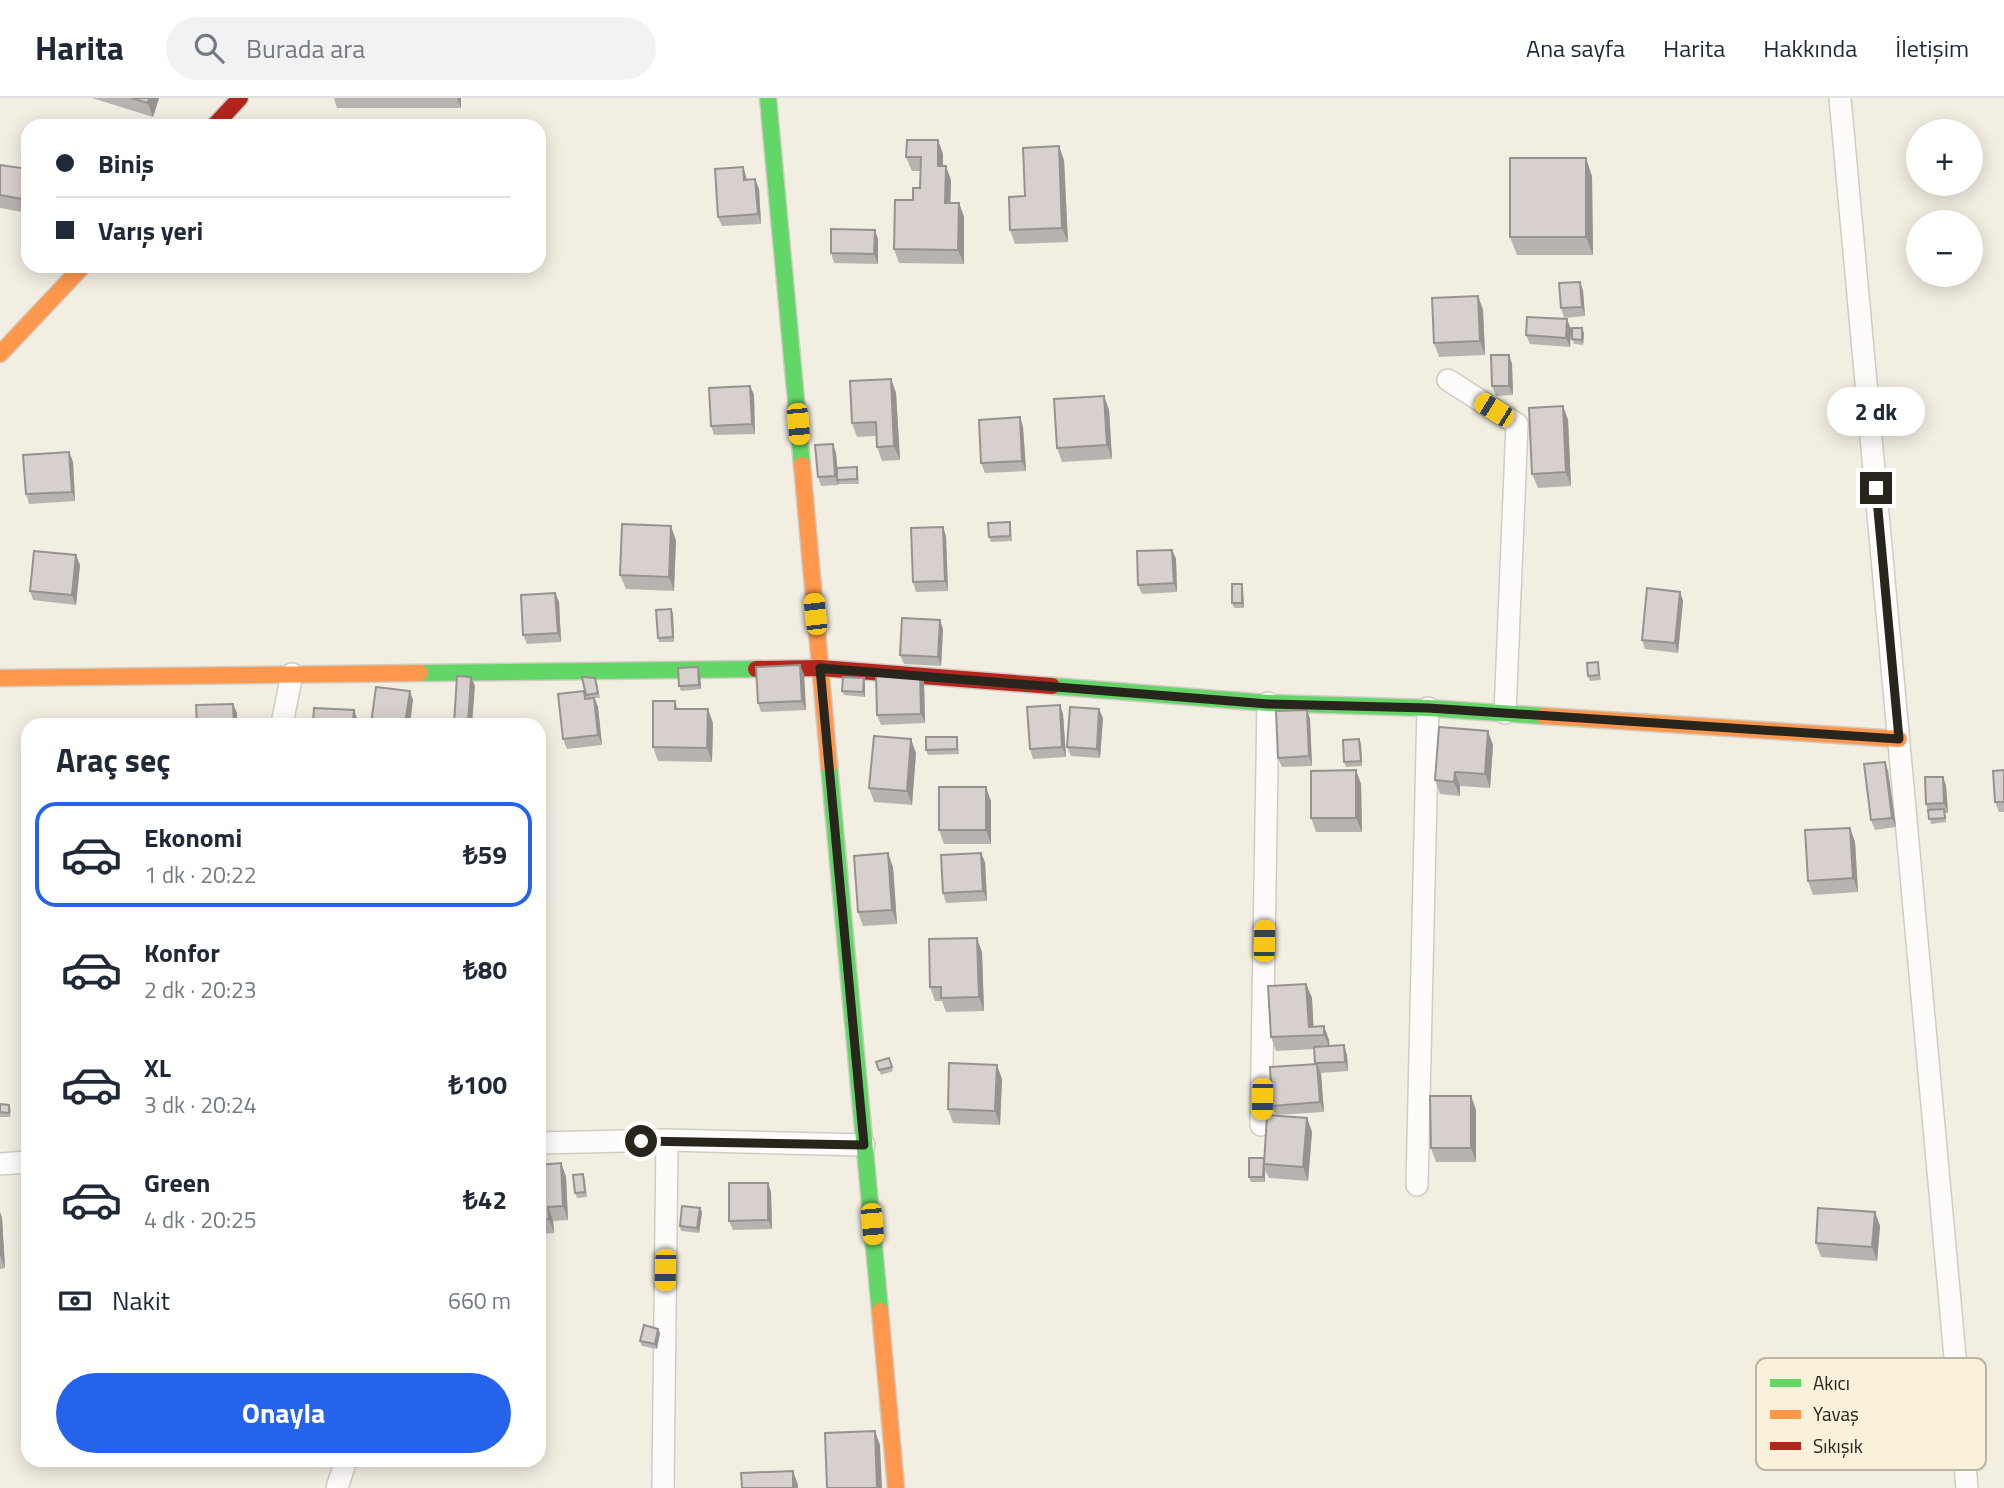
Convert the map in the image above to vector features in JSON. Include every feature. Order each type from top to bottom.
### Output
[{"type":"street","points":[[220,119],[240,98]]},
{"type":"street","points":[[768,98],[896,1488]]},
{"type":"street","points":[[1840,98],[1955,1358]]},
{"type":"street","points":[[0,354],[76,273]]},
{"type":"street","points":[[1448,380],[1517,424],[1505,713]]},
{"type":"street","points":[[0,678],[820,668],[1268,704],[1428,708],[1899,739]]},
{"type":"street","points":[[283,718],[292,674]]},
{"type":"street","points":[[1261,1125],[1268,704]]},
{"type":"street","points":[[1417,1185],[1428,708]]},
{"type":"street","points":[[546,1143],[667,1140],[864,1145]]},
{"type":"street","points":[[663,1488],[667,1140]]},
{"type":"street","points":[[0,1164],[21,1162]]},
{"type":"street","points":[[337,1488],[344,1467]]},
{"type":"street","points":[[1965,1470],[1967,1488]]},
{"type":"building","points":[[131,98],[149,98],[148,103]]},
{"type":"building","points":[[907,140],[938,140],[938,166],[946,166],[945,203],[959,203],[958,250],[894,249],[895,200],[913,200],[913,188],[920,188],[921,157],[906,157]]},
{"type":"building","points":[[1059,146],[1062,228],[1010,230],[1009,197],[1025,196],[1023,148]]},
{"type":"building","points":[[1510,158],[1586,158],[1586,237],[1510,237]]},
{"type":"building","points":[[0,165],[21,168],[21,199],[0,195]]},
{"type":"building","points":[[743,167],[744,180],[755,179],[758,214],[718,217],[715,169]]},
{"type":"building","points":[[831,229],[875,230],[874,254],[831,253]]},
{"type":"building","points":[[1580,282],[1582,307],[1561,308],[1559,283]]},
{"type":"building","points":[[1478,296],[1480,341],[1434,343],[1432,298]]},
{"type":"building","points":[[1527,317],[1567,319],[1566,338],[1526,335]]},
{"type":"building","points":[[1572,328],[1582,328],[1582,340],[1572,339]]},
{"type":"building","points":[[1491,355],[1509,355],[1509,386],[1492,386]]},
{"type":"building","points":[[891,379],[894,446],[877,447],[876,422],[852,423],[850,381]]},
{"type":"building","points":[[750,386],[752,424],[711,426],[709,388]]},
{"type":"building","points":[[1104,396],[1107,445],[1057,448],[1054,399]]},
{"type":"building","points":[[1563,406],[1566,472],[1532,474],[1529,408]]},
{"type":"building","points":[[1020,417],[1022,461],[981,463],[979,420]]},
{"type":"building","points":[[833,444],[835,476],[818,477],[815,445]]},
{"type":"building","points":[[69,452],[72,492],[26,494],[23,455]]},
{"type":"building","points":[[857,467],[857,479],[837,480],[837,468]]},
{"type":"building","points":[[1010,522],[1010,536],[989,537],[988,523]]},
{"type":"building","points":[[622,524],[671,526],[669,577],[620,575]]},
{"type":"building","points":[[943,527],[945,581],[913,582],[911,528]]},
{"type":"building","points":[[1172,550],[1174,583],[1138,585],[1137,551]]},
{"type":"building","points":[[34,551],[76,555],[72,595],[30,591]]},
{"type":"building","points":[[1232,584],[1242,584],[1242,603],[1232,603]]},
{"type":"building","points":[[1647,588],[1680,592],[1675,643],[1642,640]]},
{"type":"building","points":[[555,593],[558,633],[523,635],[521,595]]},
{"type":"building","points":[[671,609],[673,637],[658,638],[656,610]]},
{"type":"building","points":[[902,618],[940,620],[938,657],[900,655]]},
{"type":"building","points":[[1598,662],[1599,675],[1588,676],[1587,663]]},
{"type":"building","points":[[800,665],[802,701],[758,703],[756,667]]},
{"type":"building","points":[[698,667],[699,685],[679,686],[678,668]]},
{"type":"building","points":[[920,673],[921,714],[877,715],[876,674]]},
{"type":"building","points":[[457,676],[471,677],[468,718],[454,718]]},
{"type":"building","points":[[582,677],[595,678],[598,693],[586,695]]},
{"type":"building","points":[[843,677],[864,678],[863,692],[842,691]]},
{"type":"building","points":[[376,687],[410,691],[406,718],[372,718]]},
{"type":"building","points":[[584,691],[585,699],[594,698],[598,735],[563,739],[558,694]]},
{"type":"building","points":[[653,701],[675,701],[675,709],[708,709],[707,748],[653,747]]},
{"type":"building","points":[[233,704],[234,718],[197,718],[196,705]]},
{"type":"building","points":[[1060,705],[1062,747],[1030,749],[1027,707]]},
{"type":"building","points":[[1070,707],[1099,709],[1097,749],[1067,747]]},
{"type":"building","points":[[314,708],[354,710],[353,718],[313,718]]},
{"type":"building","points":[[1307,710],[1309,756],[1278,758],[1276,711]]},
{"type":"building","points":[[1439,727],[1488,731],[1485,774],[1455,772],[1454,782],[1435,780]]},
{"type":"building","points":[[874,736],[911,739],[907,791],[869,788]]},
{"type":"building","points":[[926,737],[957,737],[957,749],[926,750]]},
{"type":"building","points":[[1359,739],[1361,761],[1344,762],[1343,740]]},
{"type":"building","points":[[1885,762],[1892,818],[1871,820],[1864,764]]},
{"type":"building","points":[[1356,770],[1356,818],[1311,818],[1311,771]]},
{"type":"building","points":[[2004,770],[2004,802],[1995,802],[1993,771]]},
{"type":"building","points":[[1925,777],[1943,777],[1944,803],[1926,804]]},
{"type":"building","points":[[939,787],[986,787],[986,830],[939,830]]},
{"type":"building","points":[[1944,809],[1945,818],[1929,819],[1928,810]]},
{"type":"building","points":[[1850,828],[1853,878],[1808,881],[1805,830]]},
{"type":"building","points":[[888,853],[892,910],[858,912],[854,856]]},
{"type":"building","points":[[981,853],[983,891],[943,893],[941,855]]},
{"type":"building","points":[[977,938],[979,997],[941,998],[941,987],[930,987],[929,939]]},
{"type":"building","points":[[1306,984],[1309,1027],[1324,1026],[1324,1035],[1271,1037],[1268,986]]},
{"type":"building","points":[[1344,1045],[1345,1062],[1315,1063],[1314,1047]]},
{"type":"building","points":[[889,1058],[892,1067],[879,1070],[876,1062]]},
{"type":"building","points":[[949,1063],[997,1065],[995,1111],[948,1109]]},
{"type":"building","points":[[1317,1064],[1320,1102],[1272,1106],[1270,1067]]},
{"type":"building","points":[[1430,1096],[1471,1096],[1471,1148],[1431,1148]]},
{"type":"building","points":[[0,1104],[9,1105],[9,1113],[0,1112]]},
{"type":"building","points":[[1267,1115],[1307,1118],[1303,1167],[1264,1164]]},
{"type":"building","points":[[1249,1158],[1264,1158],[1263,1177],[1249,1177]]},
{"type":"building","points":[[561,1163],[563,1206],[548,1207],[549,1219],[546,1219],[546,1164]]},
{"type":"building","points":[[583,1174],[585,1192],[575,1193],[573,1175]]},
{"type":"building","points":[[729,1183],[768,1183],[768,1220],[729,1221]]},
{"type":"building","points":[[682,1206],[700,1208],[697,1228],[680,1226]]},
{"type":"building","points":[[1818,1208],[1875,1212],[1872,1247],[1816,1243]]},
{"type":"building","points":[[644,1325],[658,1329],[655,1344],[640,1341]]},
{"type":"building","points":[[875,1431],[877,1488],[827,1488],[825,1433]]},
{"type":"building","points":[[793,1471],[793,1488],[742,1488],[741,1473]]},
{"type":"traffic: fast","points":[[768,98],[802,465]]},
{"type":"traffic: fast","points":[[420,673],[756,669]]},
{"type":"traffic: fast","points":[[1052,686],[1268,703],[1428,708],[1544,716]]},
{"type":"traffic: fast","points":[[829,765],[880,1311]]},
{"type":"traffic: slow","points":[[0,354],[76,273]]},
{"type":"traffic: slow","points":[[802,465],[829,765]]},
{"type":"traffic: slow","points":[[0,678],[420,673]]},
{"type":"traffic: slow","points":[[1544,716],[1899,739]]},
{"type":"traffic: slow","points":[[880,1311],[896,1488]]},
{"type":"traffic: jam","points":[[220,119],[240,98]]},
{"type":"traffic: jam","points":[[756,669],[820,668],[1052,686]]},
{"type":"route","points":[[641,1141],[864,1145],[820,668],[1268,704],[1428,708],[1899,739],[1876,488]]}]
